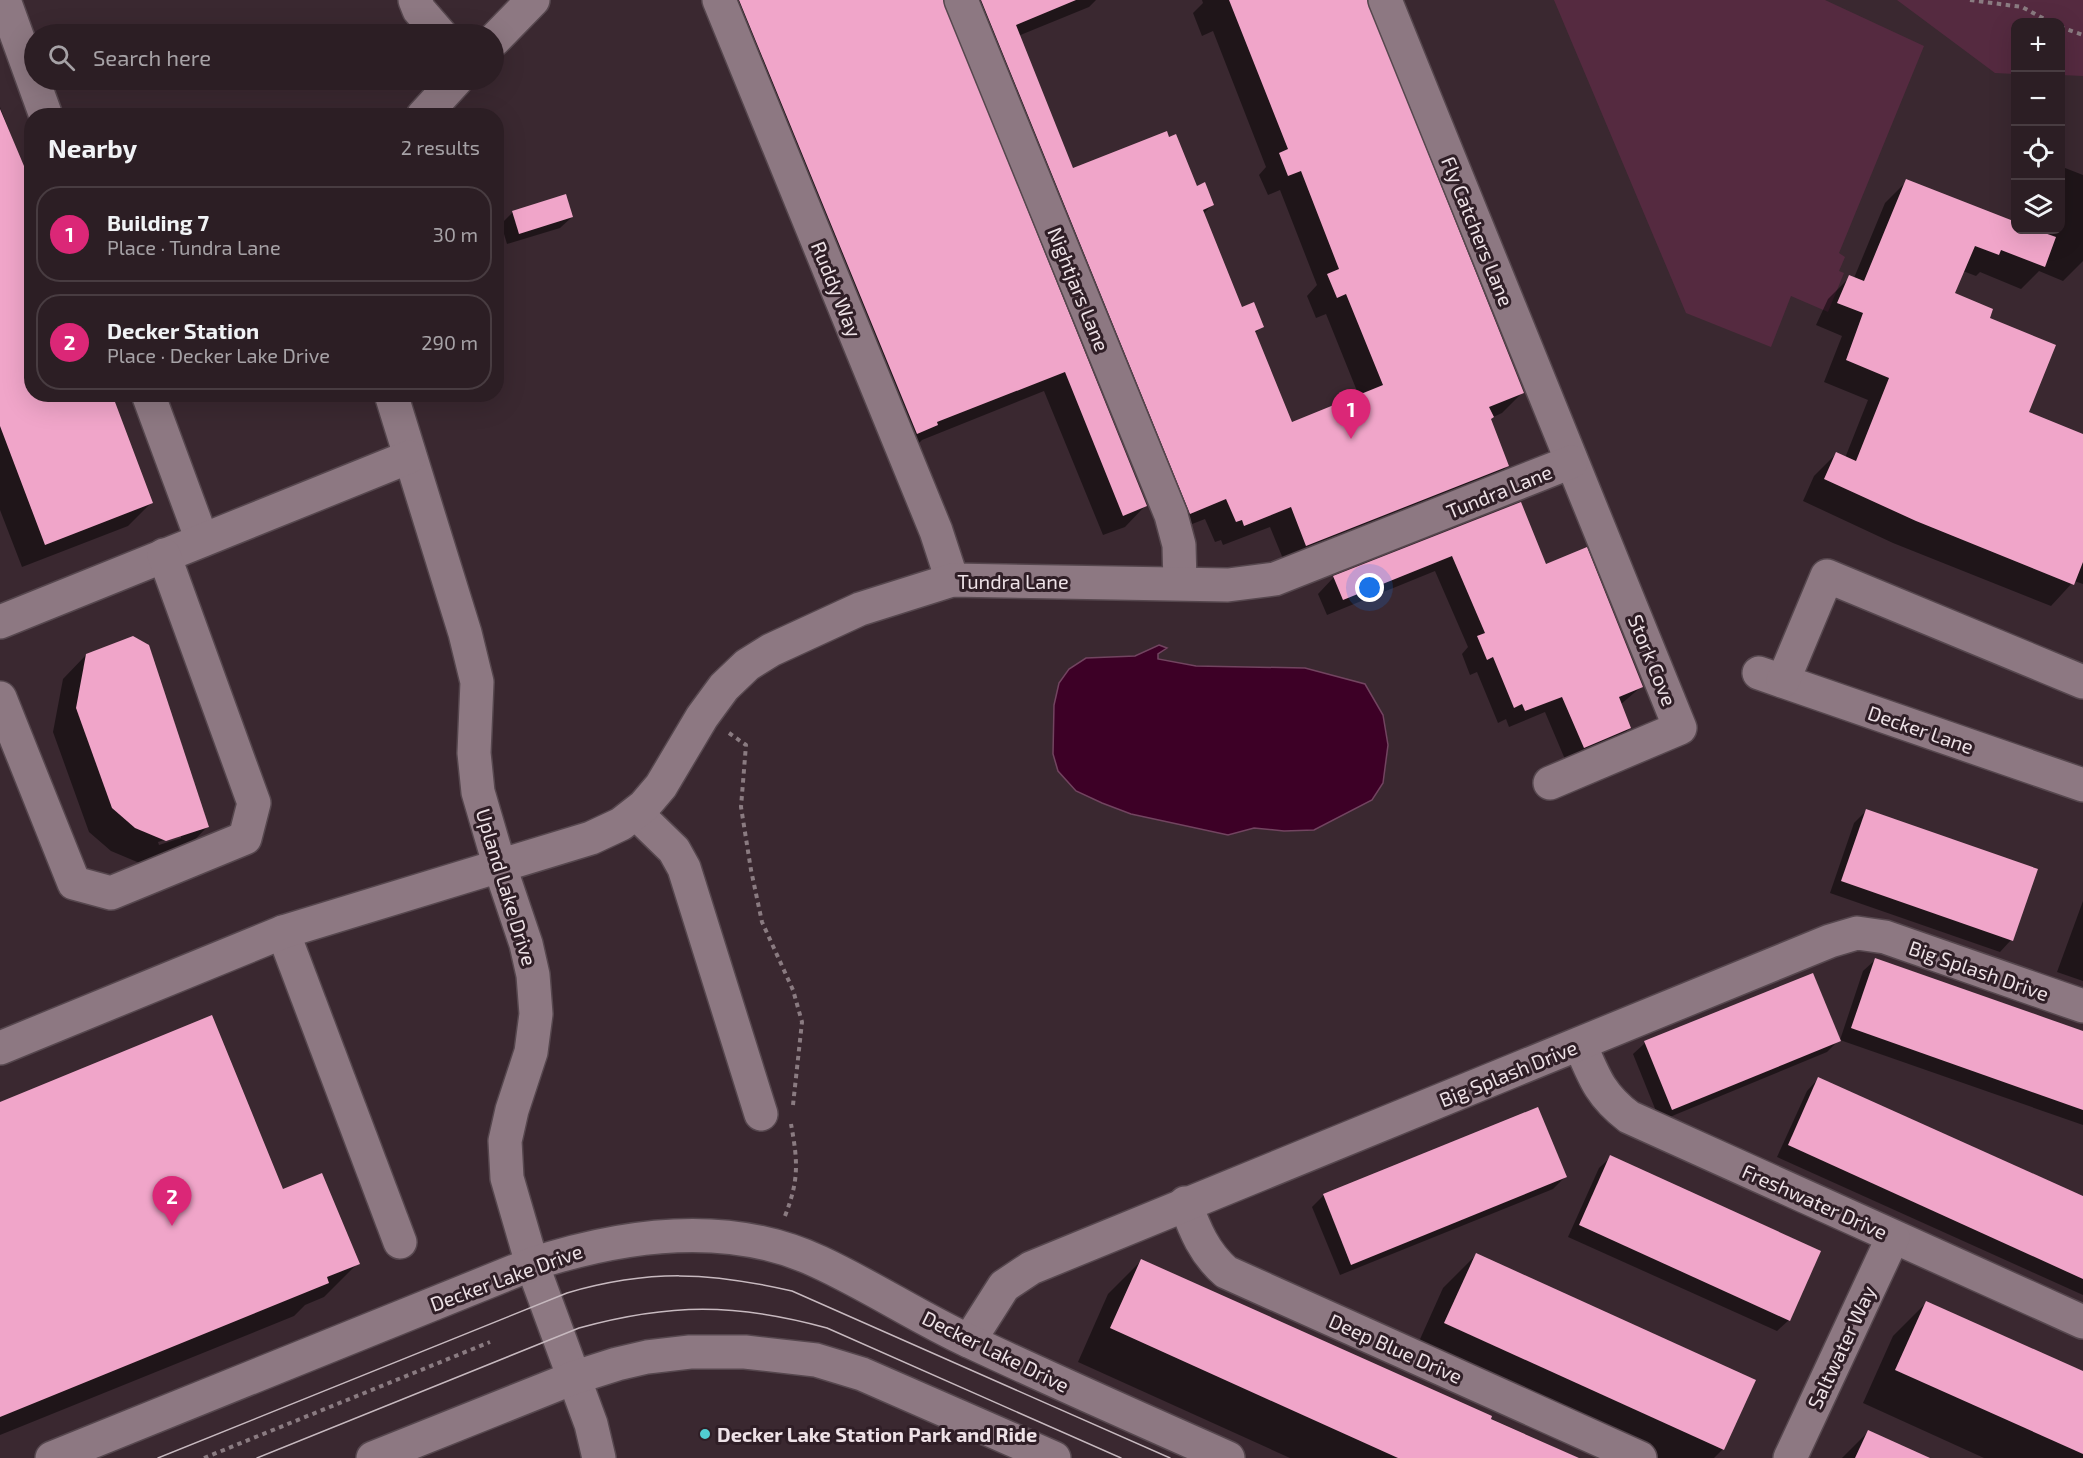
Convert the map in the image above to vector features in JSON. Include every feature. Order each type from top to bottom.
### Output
[{"type":"street","points":[[4,0],[24,55]]},
{"type":"street","points":[[415,0],[419,10],[431,24]]},
{"type":"street","points":[[504,30],[533,0]]},
{"type":"street","name":"Ruddy Way","points":[[719,0],[936,531],[952,580]]},
{"type":"street","name":"Nightjars Lane","points":[[961,0],[1171,515],[1179,545],[1180,583]]},
{"type":"street","name":"Fly Catchers Lane","points":[[1385,0],[1571,462]]},
{"type":"street","points":[[37,90],[43,108]]},
{"type":"street","points":[[430,108],[447,90]]},
{"type":"street","points":[[151,402],[202,540]]},
{"type":"street","name":"Upland Lake Drive","points":[[393,402],[465,633],[477,682],[474,753],[478,792],[526,944],[535,1005],[531,1053],[505,1141],[507,1178],[531,1264],[591,1424],[599,1458]]},
{"type":"street","points":[[0,622],[409,457]]},
{"type":"street","name":"Tundra Lane","points":[[0,1048],[283,933],[591,838],[621,824],[636,813],[661,786],[702,717],[724,687],[747,665],[771,650],[860,609],[952,580],[1228,585],[1275,579],[1571,462]]},
{"type":"street","name":"Stork Cove","points":[[1550,783],[1680,728],[1571,462]]},
{"type":"street","points":[[0,698],[74,883],[111,893],[245,838],[254,804],[164,555]]},
{"type":"street","name":"Decker Lane","points":[[2083,682],[1827,576],[1771,677],[2083,785]]},
{"type":"street","points":[[636,813],[674,850],[684,868],[781,1114]]},
{"type":"street","points":[[283,933],[400,1242]]},
{"type":"street","name":"Big Splash Drive","points":[[969,1341],[1004,1286],[1017,1275],[1185,1203],[1830,941],[1857,933],[1885,937],[2083,1006]]},
{"type":"street","name":"Freshwater Drive","points":[[1580,1044],[1609,1102],[1629,1117],[2083,1322]]},
{"type":"street","name":"Deep Blue Drive","points":[[1185,1203],[1199,1239],[1211,1258],[1226,1272],[1640,1458]]},
{"type":"street","name":"Decker Lake Drive","points":[[52,1458],[531,1264],[581,1248],[647,1237],[734,1238],[774,1245],[818,1261],[969,1341],[1228,1458]]},
{"type":"street","name":"Saltwater Way","points":[[1790,1458],[1893,1237]]},
{"type":"street","points":[[373,1458],[573,1378],[647,1357],[690,1352],[745,1352],[816,1360],[862,1374],[1054,1458]]},
{"type":"path","points":[[1970,0],[2022,7],[2043,18]]},
{"type":"path","points":[[2065,28],[2083,35]]},
{"type":"path","points":[[721,727],[746,745],[741,807],[751,870],[762,922],[793,990],[802,1022],[781,1114],[797,1155],[796,1188],[782,1225]]},
{"type":"path","points":[[204,1458],[490,1342]]},
{"type":"shaded area","points":[[1554,0],[1825,0],[1924,46],[1839,253],[1845,257],[1839,271],[1844,273],[1828,312],[1791,296],[1771,347],[1686,313]]},
{"type":"shaded area","points":[[1897,0],[2083,0],[2083,76],[2065,75],[2065,18],[2011,18],[2011,74],[1995,73]]},
{"type":"shaded area","points":[[1159,645],[1167,648],[1158,654],[1158,659],[1196,666],[1305,668],[1365,684],[1383,715],[1388,745],[1383,783],[1372,800],[1314,830],[1284,831],[1254,828],[1228,835],[1131,814],[1076,791],[1058,771],[1053,754],[1054,705],[1059,683],[1069,669],[1086,658],[1135,656]]},
{"type":"building","points":[[739,0],[943,0],[1147,506],[1123,516],[1065,372],[937,422],[938,425],[917,434]]},
{"type":"building","points":[[981,0],[1076,0],[1016,25],[1073,168],[1167,131],[1169,137],[1176,134],[1197,186],[1205,182],[1214,205],[1203,210],[1242,307],[1254,302],[1264,327],[1255,331],[1292,422],[1383,385],[1346,294],[1337,298],[1327,274],[1339,269],[1301,171],[1288,176],[1279,153],[1288,149],[1229,0],[1367,0],[1524,393],[1489,407],[1494,417],[1491,419],[1509,466],[1306,546],[1291,507],[1244,526],[1242,520],[1236,522],[1226,499],[1190,514]]},
{"type":"building","points":[[0,109],[24,166],[24,402],[115,402],[153,503],[45,545],[0,426]]},
{"type":"building","points":[[1906,179],[2011,220],[2011,234],[2047,234],[2056,237],[2045,267],[2001,250],[1999,255],[1975,246],[1955,293],[1993,309],[1990,318],[2056,345],[2029,412],[2083,434],[2083,562],[2074,585],[1916,521],[1824,479],[1836,452],[1856,461],[1889,378],[1846,360],[1863,313],[1837,303],[1849,275],[1864,281]]},
{"type":"building","points":[[566,194],[573,217],[519,234],[512,211]]},
{"type":"building","points":[[1521,502],[1546,564],[1587,547],[1643,687],[1619,697],[1631,728],[1584,748],[1562,697],[1525,711],[1522,704],[1514,708],[1493,657],[1487,660],[1477,636],[1485,633],[1452,556],[1343,600],[1333,576]]},
{"type":"building","points":[[133,636],[149,645],[209,827],[166,841],[135,828],[112,808],[76,708],[86,654]]},
{"type":"building","points":[[1866,809],[2038,869],[2013,941],[1841,881]]},
{"type":"building","points":[[1875,958],[2083,1031],[2083,1110],[1851,1028]]},
{"type":"building","points":[[1813,973],[1841,1041],[1672,1110],[1644,1041]]},
{"type":"building","points":[[212,1015],[283,1189],[322,1173],[360,1264],[327,1277],[329,1283],[0,1417],[0,1102]]},
{"type":"building","points":[[1818,1077],[2083,1196],[2083,1279],[1788,1145]]},
{"type":"building","points":[[1538,1107],[1567,1177],[1351,1265],[1323,1194]]},
{"type":"building","points":[[1610,1155],[1821,1251],[1790,1321],[1579,1225]]},
{"type":"building","points":[[1476,1253],[1756,1380],[1724,1450],[1444,1323]]},
{"type":"building","points":[[1141,1259],[1492,1416],[1491,1419],[1579,1458],[1398,1458],[1110,1328]]},
{"type":"building","points":[[1926,1301],[2083,1371],[2083,1454],[1895,1370]]},
{"type":"building","points":[[1868,1430],[1930,1458],[1855,1458]]},
{"type":"tram line","points":[[158,1458],[567,1293],[625,1280],[680,1276],[734,1280],[792,1291],[1170,1458]]},
{"type":"tram line","points":[[257,1458],[579,1328],[643,1314],[703,1309],[762,1314],[827,1328],[1121,1458]]},
{"type":"place","name":"Building 7","points":[[1351,439]]},
{"type":"place","name":"Decker Station","points":[[172,1226]]},
{"type":"place","name":"Decker Lake Station Park and Ride","points":[[705,1434]]}]
